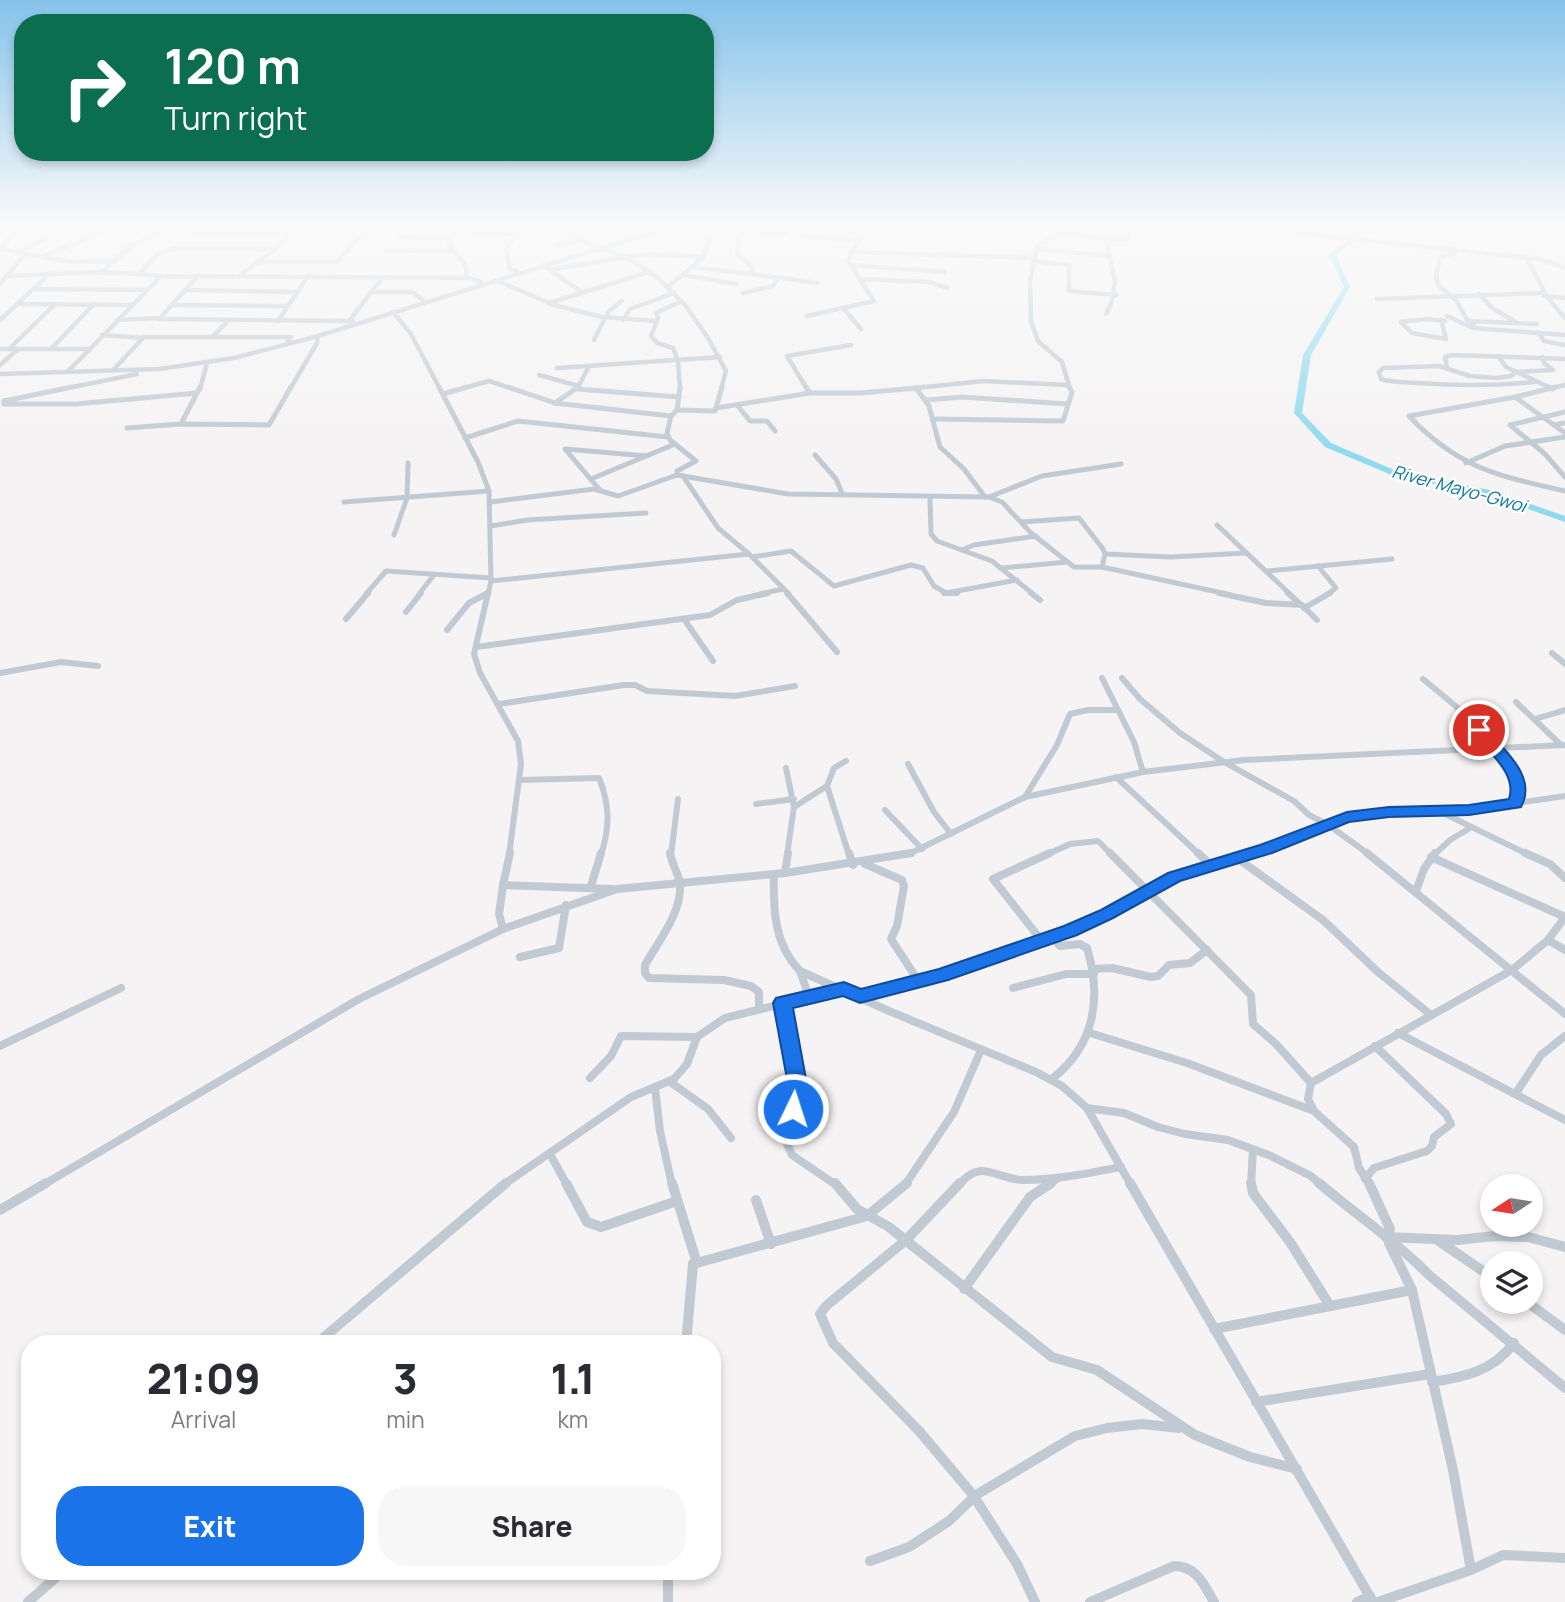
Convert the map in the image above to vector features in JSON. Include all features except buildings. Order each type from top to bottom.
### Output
[{"type":"street","points":[[0,320],[21,301]]},
{"type":"street","points":[[70,369],[134,301]]},
{"type":"street","points":[[158,320],[176,301]]},
{"type":"street","points":[[278,321],[291,301]]},
{"type":"street","points":[[352,321],[367,301]]},
{"type":"street","points":[[2,401],[239,354],[420,301]]},
{"type":"street","points":[[0,372],[159,369],[207,363],[318,336],[428,301]]},
{"type":"street","points":[[544,301],[576,313],[623,320],[656,321]]},
{"type":"street","points":[[549,303],[556,301]]},
{"type":"street","points":[[594,340],[604,318],[612,307],[622,301]]},
{"type":"street","points":[[623,320],[630,309],[653,301]]},
{"type":"street","points":[[807,316],[874,301]]},
{"type":"street","points":[[933,419],[1063,421],[1072,394],[1060,358],[1039,342],[1031,325],[1030,301]]},
{"type":"street","points":[[1106,314],[1113,301]]},
{"type":"street","points":[[1457,301],[1469,321],[1478,327]]},
{"type":"street","points":[[1485,301],[1492,309],[1517,323]]},
{"type":"street","points":[[1549,301],[1565,318]]},
{"type":"street","points":[[668,437],[671,416],[677,410],[680,397],[678,361],[673,348],[652,339],[658,318],[656,313],[680,302],[699,324],[720,357],[727,373],[716,408]]},
{"type":"street","points":[[18,304],[131,304]]},
{"type":"street","points":[[9,349],[55,304]]},
{"type":"street","points":[[51,349],[94,304]]},
{"type":"street","points":[[172,305],[288,306]]},
{"type":"street","points":[[843,308],[861,329]]},
{"type":"street","points":[[393,312],[411,334],[443,394],[489,491],[491,502],[491,580],[474,654],[480,673],[518,741],[521,764],[499,914],[503,929]]},
{"type":"street","points":[[1447,316],[1454,321]]},
{"type":"street","points":[[1441,320],[1446,339],[1412,333],[1401,322],[1426,319],[1441,320],[1454,321],[1478,327],[1565,335]]},
{"type":"street","points":[[117,320],[352,321]]},
{"type":"street","points":[[212,337],[229,320]]},
{"type":"street","points":[[1469,321],[1537,324]]},
{"type":"street","points":[[1538,332],[1544,341],[1565,345]]},
{"type":"street","points":[[102,335],[291,337],[287,342]]},
{"type":"street","points":[[127,428],[181,424],[271,423],[317,344],[318,336]]},
{"type":"street","points":[[114,369],[142,337]]},
{"type":"street","points":[[810,393],[787,356],[851,345]]},
{"type":"street","points":[[0,349],[90,349]]},
{"type":"street","points":[[0,365],[18,349]]},
{"type":"street","points":[[1447,367],[1447,355],[1565,359]]},
{"type":"street","points":[[1498,356],[1506,367],[1553,389]]},
{"type":"street","points":[[557,368],[720,357]]},
{"type":"street","points":[[1534,382],[1510,386],[1451,386],[1387,381],[1381,379],[1379,372],[1383,368],[1447,367],[1460,373],[1490,378],[1511,376],[1516,372],[1553,370],[1544,363],[1543,357]]},
{"type":"street","points":[[181,424],[197,393],[207,363]]},
{"type":"street","points":[[0,372],[181,364]]},
{"type":"street","points":[[555,403],[578,387],[589,366]]},
{"type":"street","points":[[539,375],[578,387],[680,397]]},
{"type":"street","points":[[443,394],[477,382],[489,381],[555,403],[671,416]]},
{"type":"street","points":[[677,410],[715,411],[716,408],[810,393],[861,393],[983,381],[1067,385]]},
{"type":"street","points":[[1565,385],[1515,397],[1410,415],[1442,450],[1465,463],[1510,478],[1565,491]]},
{"type":"street","points":[[916,388],[926,400],[942,451],[963,467],[987,497]]},
{"type":"street","points":[[2,401],[4,404],[58,405],[197,393]]},
{"type":"street","points":[[926,400],[971,397],[1068,404]]},
{"type":"street","points":[[1515,397],[1565,435]]},
{"type":"street","points":[[737,405],[750,421],[769,421],[775,431]]},
{"type":"street","points":[[1565,412],[1510,424],[1565,477]]},
{"type":"street","points":[[465,438],[518,421],[668,437],[696,461],[677,471],[718,528],[751,555],[837,652]]},
{"type":"street","points":[[1554,425],[1565,423]]},
{"type":"street","points":[[1465,463],[1505,446],[1565,435]]},
{"type":"street","points":[[591,478],[675,444]]},
{"type":"street","points":[[598,489],[565,449],[647,456]]},
{"type":"street","points":[[815,455],[836,479],[842,493]]},
{"type":"street","points":[[394,535],[407,498],[408,463]]},
{"type":"street","points":[[987,497],[1042,476],[1121,464]]},
{"type":"street","points":[[491,502],[598,489],[618,496],[680,476],[788,494],[987,497],[1002,502],[1036,536],[1067,562],[1080,568],[1102,567],[1266,603],[1303,606],[1324,598],[1336,588],[1318,566]]},
{"type":"street","points":[[344,502],[489,491]]},
{"type":"street","points":[[930,498],[931,534],[942,544],[1002,568],[1040,600]]},
{"type":"street","points":[[491,526],[527,520],[646,513]]},
{"type":"street","points":[[1021,522],[1076,517],[1105,554],[1171,557],[1246,554]]},
{"type":"street","points":[[1217,524],[1317,620]]},
{"type":"street","points":[[962,550],[974,545],[1036,536]]},
{"type":"street","points":[[346,619],[386,571],[491,580],[791,551],[834,586],[911,565],[923,568],[934,588],[943,594],[1017,580]]},
{"type":"street","points":[[1102,567],[1105,554]]},
{"type":"street","points":[[1268,571],[1392,559]]},
{"type":"street","points":[[1002,568],[1067,562]]},
{"type":"street","points":[[406,612],[434,575]]},
{"type":"street","points":[[476,647],[710,615],[737,600],[783,589]]},
{"type":"street","points":[[447,630],[469,603],[489,592]]},
{"type":"street","points":[[684,619],[713,661]]},
{"type":"street","points":[[1552,653],[1565,664]]},
{"type":"street","points":[[0,673],[57,661],[81,661],[98,666]]},
{"type":"street","points":[[1102,678],[1134,742],[1143,772]]},
{"type":"street","points":[[1122,678],[1139,700],[1188,740],[1294,801],[1309,815],[1328,824],[1416,891],[1441,915],[1565,1014]]},
{"type":"street","points":[[1423,679],[1497,749],[1514,771],[1519,794],[1515,804]]},
{"type":"street","points":[[499,704],[624,685],[635,685],[647,691],[734,696],[795,686]]},
{"type":"street","points":[[1516,702],[1564,745]]},
{"type":"street","points":[[1025,797],[1057,745],[1069,714],[1088,710],[1118,710]]},
{"type":"street","points":[[1535,719],[1565,710]]},
{"type":"street","points":[[0,1210],[359,999],[503,929],[617,889],[785,873],[905,856],[1025,797],[1143,772],[1224,762],[1564,745]]},
{"type":"street","points":[[846,761],[834,768],[827,786],[853,865]]},
{"type":"street","points":[[908,764],[934,812],[951,834]]},
{"type":"street","points":[[785,873],[794,803],[786,768]]},
{"type":"street","points":[[1116,777],[1212,865]]},
{"type":"street","points":[[519,780],[599,778],[608,798],[611,826],[591,886]]},
{"type":"street","points":[[756,804],[794,803],[827,786]]},
{"type":"street","points":[[860,996],[919,982],[1042,941],[1107,914],[1174,877],[1237,858],[1328,824],[1368,814],[1440,811],[1565,796]]},
{"type":"street","points":[[678,799],[670,838],[673,872],[680,883],[675,913],[645,965],[646,975],[667,981],[725,979],[755,987],[759,992],[759,1009]]},
{"type":"street","points":[[885,810],[922,849]]},
{"type":"street","points":[[1440,811],[1470,828],[1550,864],[1565,878]]},
{"type":"street","points":[[1416,891],[1425,864],[1444,844],[1470,828]]},
{"type":"street","points":[[1042,941],[993,879],[1070,844],[1094,841],[1102,844],[1251,995],[1255,1028],[1276,1044],[1311,1083]]},
{"type":"street","points":[[1386,1237],[1390,1229],[1385,1212],[1365,1179],[1354,1147],[1314,1111],[1308,1099],[1311,1083],[1512,970],[1548,940],[1565,917],[1431,857]]},
{"type":"street","points":[[1237,858],[1323,920],[1378,972],[1431,1015]]},
{"type":"street","points":[[864,863],[902,880],[904,886],[897,926],[891,939],[919,982]]},
{"type":"street","points":[[774,874],[773,908],[784,951],[790,962],[800,971],[981,1050],[1053,1077],[1087,1108],[1256,1402],[1374,1600]]},
{"type":"street","points":[[503,885],[617,889]]},
{"type":"street","points":[[520,957],[559,948],[566,905]]},
{"type":"street","points":[[1052,937],[1060,946],[1080,944],[1087,948],[1094,972],[1090,1033],[1078,1057],[1068,1068],[1053,1077]]},
{"type":"street","points":[[1548,940],[1565,950]]},
{"type":"street","points":[[1013,988],[1066,974],[1112,968],[1151,977],[1158,976],[1169,965],[1189,963],[1207,950]]},
{"type":"street","points":[[800,971],[809,997]]},
{"type":"street","points":[[0,1046],[121,988]]},
{"type":"street","points":[[326,1335],[494,1191],[631,1097],[669,1081],[687,1064],[697,1037],[708,1027],[725,1018],[844,989]]},
{"type":"street","points":[[782,1003],[796,1079],[788,1150],[805,1165],[833,1181],[867,1216],[880,1221],[906,1240],[1052,1357],[1097,1370],[1183,1428],[1250,1457],[1297,1469]]},
{"type":"street","points":[[1090,1033],[1159,1052],[1314,1111]]},
{"type":"street","points":[[1398,1033],[1565,1121]]},
{"type":"street","points":[[590,1078],[611,1056],[621,1036],[697,1037]]},
{"type":"street","points":[[1516,1093],[1541,1055],[1565,1036]]},
{"type":"street","points":[[1365,1179],[1374,1168],[1427,1151],[1434,1138],[1451,1124],[1446,1114],[1375,1046]]},
{"type":"street","points":[[693,1264],[867,1216],[908,1182],[935,1143],[954,1112],[981,1050]]},
{"type":"street","points":[[669,1081],[708,1109],[731,1138]]},
{"type":"street","points":[[655,1088],[656,1115],[677,1201],[696,1260],[693,1264],[687,1335]]},
{"type":"street","points":[[1087,1108],[1105,1109],[1158,1127],[1228,1140],[1311,1176],[1565,1388]]},
{"type":"street","points":[[1253,1149],[1255,1163],[1250,1183],[1253,1193],[1290,1242],[1331,1306]]},
{"type":"street","points":[[550,1154],[587,1222],[593,1226],[601,1227],[677,1201]]},
{"type":"street","points":[[1035,1602],[1021,1568],[976,1495],[909,1419],[833,1343],[820,1320],[820,1314],[826,1306],[906,1240],[968,1175],[975,1172],[995,1172],[1016,1180],[1058,1178],[1121,1167]]},
{"type":"street","points":[[964,1289],[1030,1197],[1058,1178]]},
{"type":"street","points":[[756,1200],[771,1244]]},
{"type":"street","points":[[1386,1237],[1517,1237],[1565,1247]]},
{"type":"street","points":[[1386,1237],[1399,1258],[1412,1290],[1453,1470],[1471,1570]]},
{"type":"street","points":[[1436,1239],[1480,1269]]},
{"type":"street","points":[[1214,1329],[1412,1290]]},
{"type":"street","points":[[1543,1314],[1565,1330]]},
{"type":"street","points":[[1256,1402],[1477,1374],[1506,1357],[1514,1343]]},
{"type":"street","points":[[870,1561],[909,1547],[949,1521],[976,1495],[1075,1436],[1107,1427],[1142,1424],[1183,1428]]},
{"type":"street","points":[[1357,1602],[1374,1600],[1471,1570],[1503,1555],[1565,1558]]},
{"type":"street","points":[[1090,1602],[1174,1566],[1185,1565],[1194,1570],[1214,1602]]},
{"type":"street","points":[[28,1602],[53,1580]]},
{"type":"street","points":[[668,1580],[668,1602]]},
{"type":"waterway","name":"River Mayo-Gwoi","points":[[1339,301],[1307,355],[1298,413],[1328,445],[1397,474],[1487,492],[1565,519]]},
{"type":"route","points":[[793,1109],[796,1079],[782,1003],[844,989],[860,996],[941,976],[1070,930],[1107,914],[1174,877],[1266,849],[1347,817],[1389,812],[1469,810],[1515,804],[1519,794],[1514,771],[1479,730]]}]
